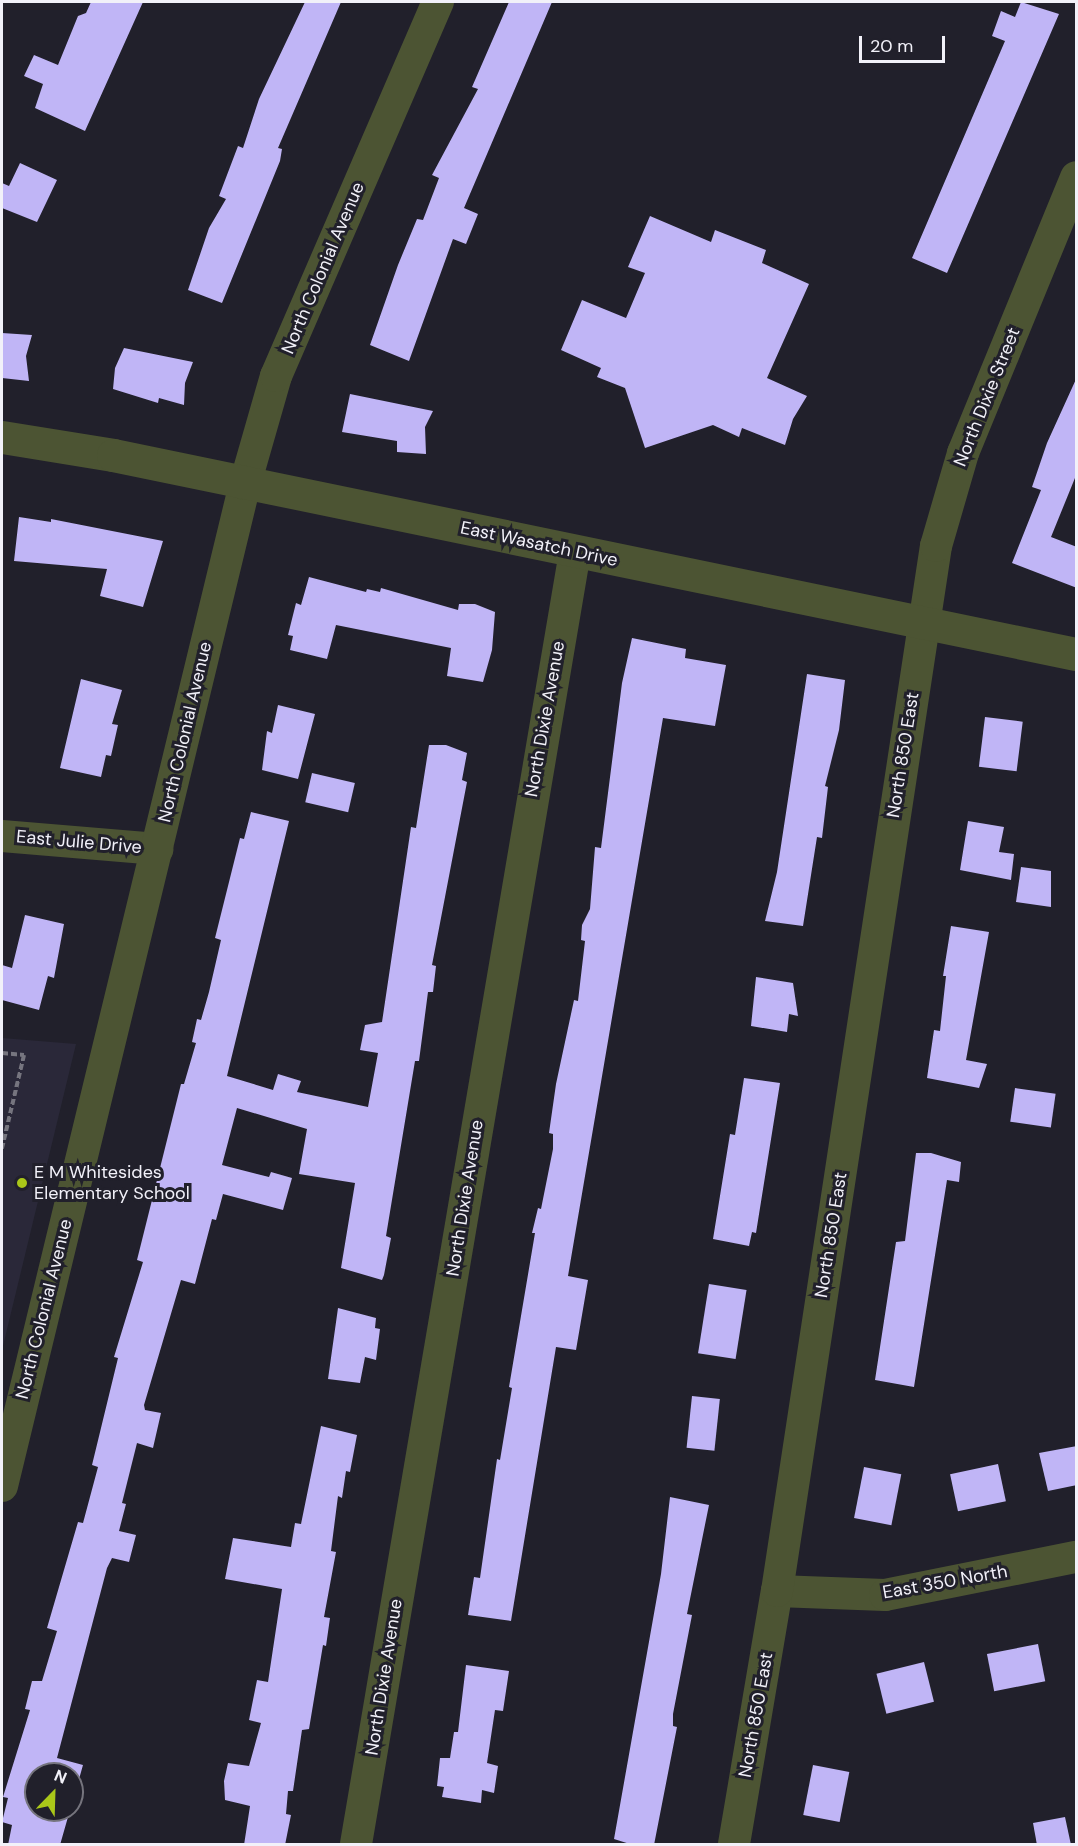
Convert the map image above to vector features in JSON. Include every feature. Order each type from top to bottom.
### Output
[{"type":"street","name":"North Colonial Avenue","points":[[2,1486],[245,484],[276,376],[438,2]]},
{"type":"street","name":"North Dixie Street","points":[[922,625],[936,546],[963,453],[1077,177]]},
{"type":"street","name":"East Wasatch Drive","points":[[2,437],[90,451],[922,625],[1077,654]]},
{"type":"street","name":"North Dixie Avenue","points":[[356,1845],[575,552]]},
{"type":"street","name":"North 850 East","points":[[734,1845],[777,1592],[922,625]]},
{"type":"street","name":"East Julie Drive","points":[[2,836],[157,849]]},
{"type":"street","name":"East 350 North","points":[[777,1592],[885,1595],[1077,1557]]},
{"type":"path","points":[[2,1053],[24,1055],[2,1148]]},
{"type":"shaded area","name":"E M Whitesides Elementary School","points":[[2,1038],[76,1044],[2,1350]]},
{"type":"building","points":[[91,2],[143,2],[85,131],[35,108],[43,84],[24,76],[34,55],[58,65],[78,16],[86,13]]},
{"type":"building","points":[[305,2],[341,2],[278,148],[282,149],[280,161],[222,303],[188,290],[209,228],[226,199],[219,196],[238,146],[243,148],[259,99]]},
{"type":"building","points":[[509,2],[552,2],[464,208],[478,214],[466,244],[453,239],[409,361],[370,345],[417,219],[423,220],[439,178],[432,175],[478,89],[472,87]]},
{"type":"building","points":[[1021,2],[1059,14],[947,273],[912,258],[1005,41],[992,36],[1001,11],[1015,17]]},
{"type":"building","points":[[20,163],[57,180],[37,222],[2,208],[2,183],[9,186]]},
{"type":"building","points":[[650,216],[711,242],[715,230],[766,250],[762,263],[809,284],[767,378],[807,396],[793,419],[785,445],[742,428],[739,437],[713,425],[645,448],[625,388],[597,377],[601,368],[561,350],[582,300],[626,318],[645,273],[628,267]]},
{"type":"building","points":[[2,333],[32,335],[26,356],[29,381],[2,378]]},
{"type":"building","points":[[124,348],[193,362],[185,383],[184,405],[159,398],[158,403],[113,389],[115,368]]},
{"type":"building","points":[[1077,377],[1077,473],[1051,537],[1077,547],[1077,588],[1012,563],[1041,490],[1032,487],[1047,443]]},
{"type":"building","points":[[350,394],[433,411],[425,427],[426,454],[397,452],[397,441],[342,432]]},
{"type":"building","points":[[19,517],[51,522],[51,519],[163,541],[143,607],[100,596],[107,569],[14,561]]},
{"type":"building","points":[[309,577],[366,592],[367,589],[380,592],[381,588],[458,610],[459,604],[475,604],[495,612],[492,650],[483,682],[447,676],[451,648],[336,625],[327,659],[290,650],[293,636],[288,635],[296,603],[301,605]]},
{"type":"building","points":[[632,638],[686,649],[685,658],[726,665],[715,726],[663,718],[568,1276],[588,1280],[576,1350],[556,1347],[511,1621],[468,1615],[474,1577],[480,1578],[497,1459],[500,1460],[512,1388],[509,1387],[535,1233],[532,1233],[538,1208],[541,1209],[553,1149],[553,1134],[549,1133],[556,1084],[574,1000],[578,1001],[585,941],[581,940],[582,925],[590,909],[595,847],[601,848],[622,683]]},
{"type":"building","points":[[807,674],[845,680],[839,730],[825,786],[828,787],[822,838],[817,837],[803,926],[765,921],[777,872]]},
{"type":"building","points":[[81,679],[122,690],[112,724],[118,725],[111,756],[106,755],[101,777],[60,768]]},
{"type":"building","points":[[278,705],[315,714],[298,779],[262,770],[267,731],[272,733]]},
{"type":"building","points":[[985,717],[1023,722],[1017,771],[979,767]]},
{"type":"building","points":[[429,745],[446,745],[467,753],[462,780],[467,782],[432,965],[436,966],[433,992],[428,992],[419,1061],[415,1061],[386,1236],[391,1238],[382,1280],[341,1268],[355,1183],[299,1174],[307,1129],[237,1108],[222,1165],[269,1177],[271,1172],[292,1178],[283,1210],[223,1194],[216,1220],[212,1219],[195,1284],[181,1280],[144,1405],[145,1410],[161,1413],[153,1448],[137,1443],[122,1503],[126,1504],[119,1531],[136,1535],[129,1562],[112,1558],[107,1568],[57,1758],[72,1762],[24,1762],[24,1822],[67,1822],[60,1845],[8,1845],[12,1825],[2,1822],[8,1798],[3,1797],[30,1710],[25,1709],[32,1681],[42,1681],[57,1631],[47,1628],[78,1522],[83,1523],[98,1467],[92,1465],[118,1358],[114,1357],[143,1262],[137,1260],[181,1084],[184,1084],[196,1043],[192,1042],[197,1019],[201,1020],[209,992],[221,940],[215,938],[240,838],[244,839],[251,812],[289,821],[227,1076],[273,1090],[278,1074],[301,1081],[297,1092],[368,1107],[378,1053],[360,1050],[365,1025],[382,1022],[411,827],[416,828]]},
{"type":"building","points":[[312,773],[355,783],[348,812],[305,802]]},
{"type":"building","points":[[968,821],[1004,827],[999,852],[1014,854],[1011,880],[960,870]]},
{"type":"building","points":[[1021,867],[1051,871],[1051,907],[1016,902]]},
{"type":"building","points":[[25,915],[64,924],[54,978],[48,976],[39,1010],[2,1000],[2,965],[12,968]]},
{"type":"building","points":[[951,926],[989,932],[966,1060],[987,1064],[979,1088],[927,1078],[934,1030],[940,1031],[946,976],[943,976]]},
{"type":"building","points":[[756,977],[793,983],[798,1016],[789,1014],[787,1032],[751,1026]]},
{"type":"building","points":[[744,1078],[780,1083],[756,1233],[752,1232],[749,1246],[713,1239],[730,1134],[735,1135]]},
{"type":"building","points":[[1015,1088],[1056,1094],[1051,1127],[1010,1122]]},
{"type":"building","points":[[916,1153],[931,1153],[961,1162],[959,1182],[947,1180],[914,1387],[875,1380],[896,1242],[905,1241]]},
{"type":"building","points":[[709,1284],[747,1290],[736,1359],[698,1353]]},
{"type":"building","points":[[338,1308],[376,1318],[375,1328],[380,1329],[376,1360],[365,1357],[360,1383],[328,1379]]},
{"type":"building","points":[[692,1396],[720,1399],[714,1451],[687,1448]]},
{"type":"building","points":[[321,1426],[357,1435],[350,1472],[346,1471],[342,1498],[338,1496],[331,1551],[336,1552],[324,1617],[330,1618],[326,1646],[323,1645],[309,1729],[302,1730],[293,1791],[288,1791],[286,1814],[291,1815],[285,1845],[244,1845],[250,1806],[225,1800],[224,1781],[228,1763],[249,1766],[261,1723],[249,1720],[257,1680],[268,1682],[282,1589],[225,1579],[233,1538],[291,1547],[295,1523],[301,1524]]},
{"type":"building","points":[[1077,1446],[1077,1485],[1048,1491],[1039,1453]]},
{"type":"building","points":[[998,1464],[1006,1501],[958,1511],[950,1474]]},
{"type":"building","points":[[864,1467],[901,1474],[891,1525],[854,1518]]},
{"type":"building","points":[[670,1497],[709,1505],[687,1614],[692,1615],[673,1714],[673,1726],[677,1727],[654,1845],[633,1845],[614,1839],[661,1574]]},
{"type":"building","points":[[1038,1644],[1045,1681],[994,1691],[987,1654]]},
{"type":"building","points":[[924,1662],[934,1702],[886,1714],[876,1674]]},
{"type":"building","points":[[466,1665],[509,1671],[503,1711],[495,1710],[487,1763],[498,1766],[494,1793],[482,1790],[481,1803],[442,1797],[444,1787],[437,1786],[440,1758],[450,1758],[454,1732],[458,1732]]},
{"type":"building","points":[[813,1765],[849,1772],[840,1822],[803,1815]]},
{"type":"building","points":[[1065,1817],[1071,1845],[1037,1845],[1033,1823]]},
{"type":"place","name":"E M Whitesides Elementary School","points":[[22,1183]]}]
